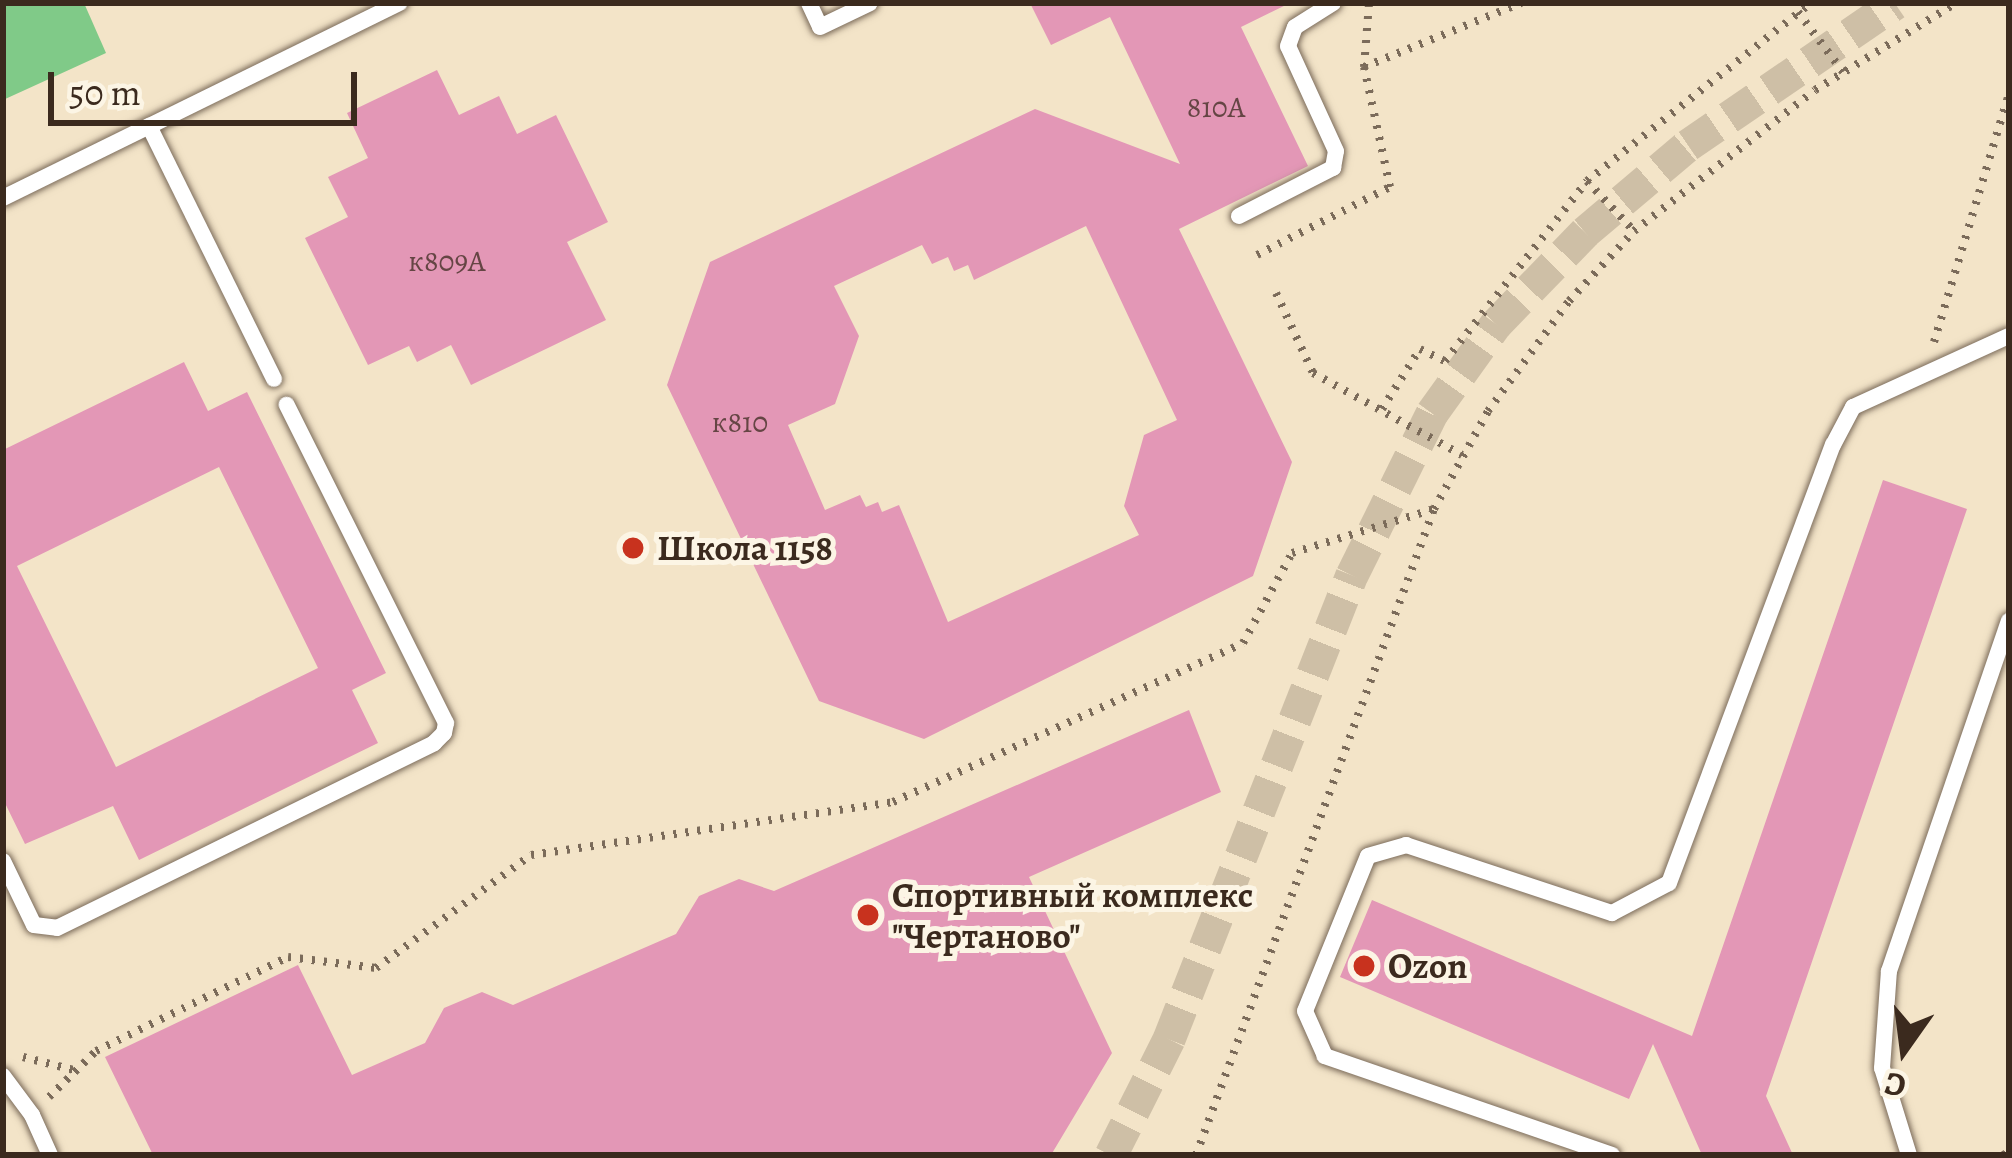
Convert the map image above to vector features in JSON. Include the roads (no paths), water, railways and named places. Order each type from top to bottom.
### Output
[{"type":"lane","points":[[3,198],[400,3]]},
{"type":"lane","points":[[809,3],[820,27],[870,3]]},
{"type":"lane","points":[[1239,216],[1334,167],[1336,151],[1288,46],[1295,28],[1333,3]]},
{"type":"lane","points":[[149,126],[274,379]]},
{"type":"lane","points":[[1612,1155],[1325,1056],[1305,1010],[1368,856],[1406,845],[1612,913],[1669,884],[1833,445],[1853,407],[2009,336]]},
{"type":"lane","points":[[3,862],[34,925],[57,928],[440,739],[446,723],[287,405]]},
{"type":"lane","points":[[1910,1155],[1882,1068],[1889,971],[2009,621]]},
{"type":"lane","points":[[3,1076],[32,1115],[50,1155]]},
{"type":"tunnel","points":[[1111,1155],[1169,1039],[1352,575],[1432,413],[1496,324],[1585,232],[1688,145],[1895,3]]},
{"type":"place","name":"Школа 1158","points":[[633,548]]},
{"type":"place","name":"Спортивный комплекс \"Чертаново\"","points":[[868,915]]},
{"type":"place","name":"Ozon","points":[[1364,966]]}]
